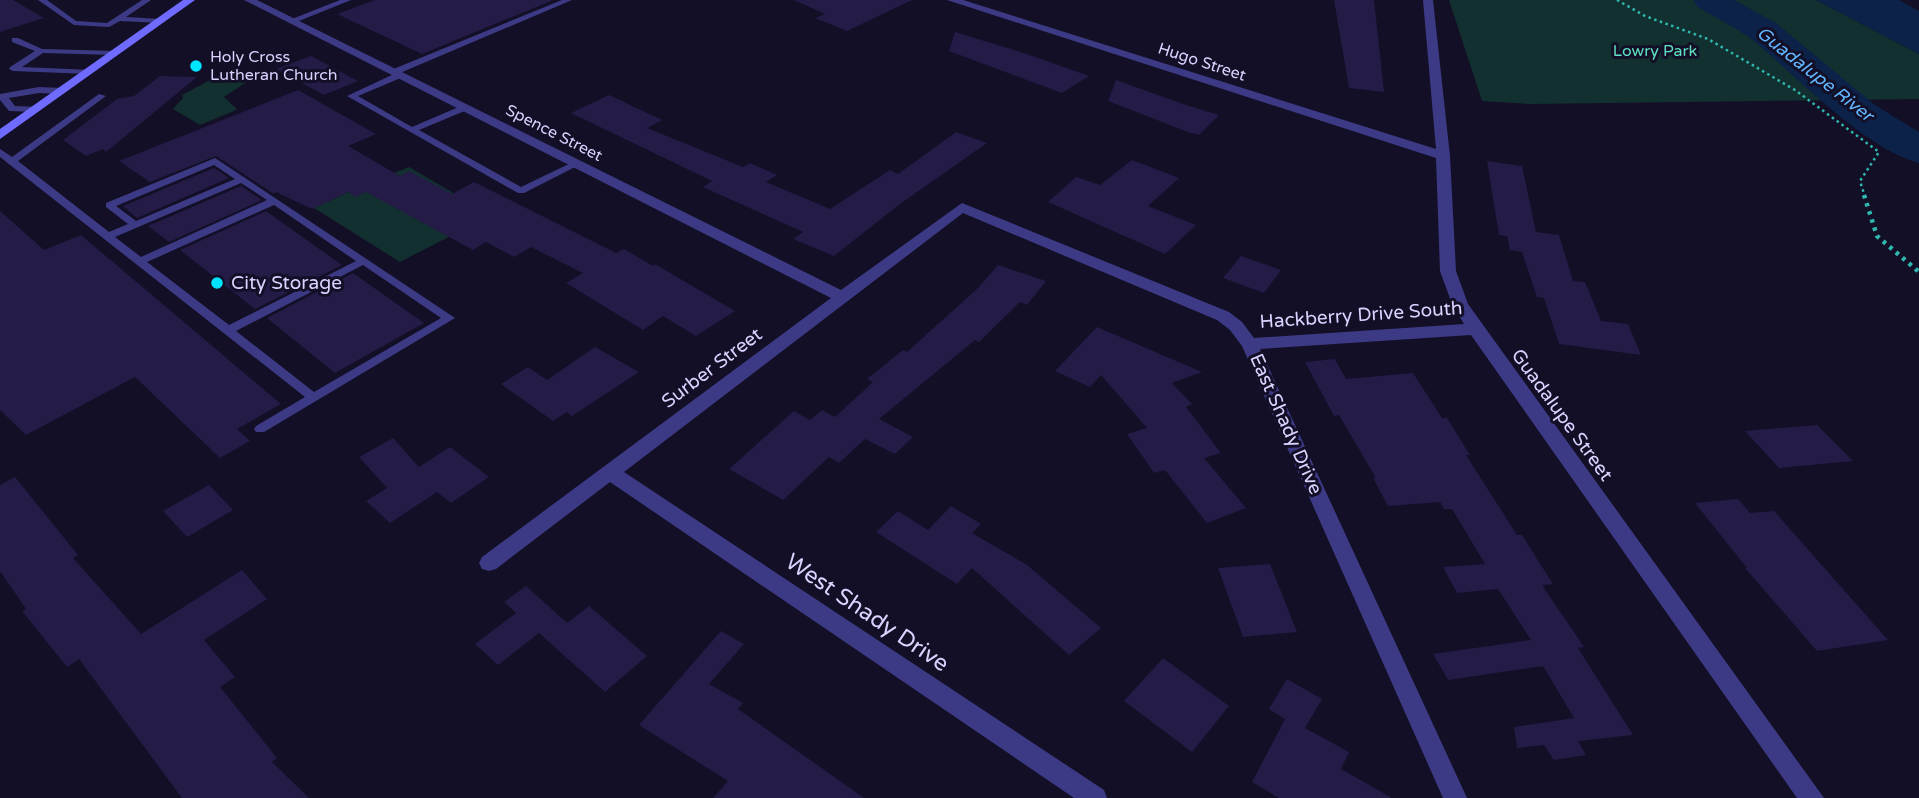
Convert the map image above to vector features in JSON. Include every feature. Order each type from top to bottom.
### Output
[{"type":"main road","points":[[0,135],[190,0]]},
{"type":"street","name":"Spence Street","points":[[250,0],[842,297]]},
{"type":"street","name":"Guadalupe Street","points":[[1428,0],[1443,156],[1448,271],[1460,304],[1475,329],[1812,798]]},
{"type":"street","name":"Hugo Street","points":[[957,1],[1443,156]]},
{"type":"street","name":"Surber Street","points":[[489,563],[961,207]]},
{"type":"street","name":"East Shady Drive","points":[[961,207],[1223,316],[1236,326],[1250,344],[1455,798]]},
{"type":"street","name":"Hackberry Drive South","points":[[1250,344],[1475,329]]},
{"type":"street","name":"West Shady Drive","points":[[610,472],[1095,798]]},
{"type":"lane","points":[[42,0],[74,23],[109,25],[147,0]]},
{"type":"lane","points":[[568,0],[351,96],[521,191],[576,164]]},
{"type":"lane","points":[[291,21],[343,1]]},
{"type":"lane","points":[[117,19],[161,21]]},
{"type":"lane","points":[[15,40],[41,51],[116,53]]},
{"type":"lane","points":[[41,51],[13,69],[89,72]]},
{"type":"lane","points":[[2,97],[39,90],[63,90]]},
{"type":"lane","points":[[12,161],[102,96]]},
{"type":"lane","points":[[2,97],[12,108],[36,110]]},
{"type":"lane","points":[[412,130],[464,108]]},
{"type":"lane","points":[[0,152],[313,397]]},
{"type":"lane","points":[[135,225],[109,205],[215,161],[449,318],[260,429]]},
{"type":"lane","points":[[109,236],[242,179]]},
{"type":"lane","points":[[140,261],[274,201]]},
{"type":"lane","points":[[228,330],[364,261]]},
{"type":"path","points":[[1616,0],[1646,16],[1708,39],[1795,90],[1879,152],[1860,181],[1877,236],[1919,272]]},
{"type":"green space","name":"Lowry Park","points":[[1449,0],[1816,0],[1919,54],[1919,99],[1530,104],[1482,101]]},
{"type":"green space","points":[[227,71],[257,75],[224,97],[237,109],[200,125],[173,109],[183,98],[182,95]]},
{"type":"green space","points":[[409,167],[491,215],[400,262],[314,208],[349,192],[356,196],[367,184]]},
{"type":"water","points":[[1816,0],[1899,0],[1919,11],[1919,54]]},
{"type":"building","points":[[0,0],[13,0],[44,18],[0,32]]},
{"type":"building","points":[[375,0],[551,1],[422,54],[337,14]]},
{"type":"building","points":[[794,0],[912,0],[847,31],[815,18],[825,14]]},
{"type":"building","points":[[1334,0],[1374,0],[1384,92],[1349,88]]},
{"type":"building","points":[[955,32],[1089,76],[1062,93],[949,51]]},
{"type":"building","points":[[311,56],[358,81],[324,95],[276,69]]},
{"type":"building","points":[[160,76],[197,77],[106,152],[103,149],[86,156],[63,140],[117,99],[134,96]]},
{"type":"building","points":[[1116,80],[1219,115],[1199,135],[1188,132],[1108,101]]},
{"type":"building","points":[[298,90],[376,134],[348,146],[400,176],[409,171],[452,194],[474,182],[616,253],[624,249],[653,266],[655,264],[735,311],[696,336],[663,316],[643,330],[566,283],[583,273],[531,247],[514,257],[486,242],[473,250],[366,192],[356,197],[349,192],[312,209],[276,192],[274,194],[216,156],[150,182],[119,161]]},
{"type":"building","points":[[609,95],[662,120],[647,128],[743,167],[750,163],[777,175],[766,182],[830,209],[890,170],[898,174],[956,132],[987,143],[900,204],[834,256],[793,239],[803,232],[703,187],[712,181],[571,113]]},
{"type":"building","points":[[1132,160],[1179,178],[1148,206],[1196,225],[1165,254],[1048,202],[1076,177],[1100,185]]},
{"type":"building","points":[[1487,161],[1522,166],[1536,232],[1559,235],[1573,281],[1585,282],[1601,321],[1628,324],[1641,355],[1559,344],[1544,298],[1537,297],[1522,252],[1510,250],[1507,236],[1499,235]]},
{"type":"building","points":[[214,168],[229,178],[137,218],[123,206]]},
{"type":"building","points":[[241,186],[262,200],[169,242],[148,226]]},
{"type":"building","points":[[0,211],[44,250],[81,235],[281,404],[237,429],[250,441],[220,458],[135,377],[26,435],[0,410]]},
{"type":"building","points":[[266,211],[342,265],[255,309],[180,250]]},
{"type":"building","points":[[1241,256],[1281,270],[1264,293],[1223,278]]},
{"type":"building","points":[[998,265],[1046,281],[1027,305],[1020,302],[979,342],[975,340],[879,419],[913,437],[895,454],[865,439],[839,463],[829,457],[783,500],[729,469],[794,411],[810,420],[822,410],[835,417],[873,382],[867,379],[903,350],[907,352],[978,288]]},
{"type":"building","points":[[353,273],[424,323],[335,373],[267,318]]},
{"type":"building","points":[[1097,327],[1202,372],[1172,383],[1192,404],[1186,407],[1221,453],[1204,458],[1246,508],[1207,523],[1165,470],[1154,473],[1127,434],[1147,428],[1101,375],[1090,387],[1055,371]]},
{"type":"building","points":[[595,347],[639,372],[572,416],[567,412],[553,421],[501,384],[528,367],[547,380]]},
{"type":"building","points":[[1335,359],[1346,379],[1413,373],[1442,418],[1447,418],[1470,455],[1466,455],[1517,535],[1522,535],[1553,584],[1542,585],[1584,647],[1578,648],[1633,735],[1578,741],[1586,755],[1554,760],[1544,745],[1517,748],[1514,727],[1574,718],[1543,666],[1448,680],[1433,654],[1531,640],[1498,589],[1457,593],[1443,567],[1485,564],[1452,509],[1444,509],[1440,502],[1388,506],[1373,478],[1376,478],[1339,415],[1334,416],[1305,362]]},
{"type":"building","points":[[1817,425],[1853,461],[1779,468],[1745,431]]},
{"type":"building","points":[[393,438],[419,467],[450,447],[489,477],[451,503],[437,492],[390,523],[366,501],[387,488],[359,457]]},
{"type":"building","points":[[15,477],[78,555],[73,558],[141,634],[242,570],[267,599],[204,640],[235,677],[220,687],[277,758],[272,762],[309,798],[182,798],[79,659],[67,667],[22,611],[26,609],[0,571],[0,485]]},
{"type":"building","points":[[209,485],[233,510],[187,537],[163,511]]},
{"type":"building","points":[[1738,499],[1750,513],[1774,511],[1888,640],[1817,651],[1745,568],[1695,503]]},
{"type":"building","points":[[951,506],[981,524],[972,533],[1027,565],[1101,628],[1069,655],[972,568],[957,584],[876,532],[898,511],[928,530]]},
{"type":"building","points":[[1270,564],[1297,632],[1243,637],[1218,568]]},
{"type":"building","points":[[526,586],[567,623],[589,606],[647,656],[605,692],[539,633],[498,665],[475,644],[516,613],[504,602]]},
{"type":"building","points":[[721,631],[744,644],[709,684],[743,703],[738,709],[864,798],[713,798],[728,781],[639,725]]},
{"type":"building","points":[[1163,658],[1229,706],[1192,752],[1124,701]]},
{"type":"building","points":[[1287,679],[1322,699],[1305,728],[1349,752],[1341,769],[1392,798],[1279,798],[1252,782],[1285,719],[1269,709]]},
{"type":"waterway","name":"Guadalupe River","points":[[1710,0],[1763,31],[1861,113],[1919,150]]},
{"type":"place","name":"Holy Cross Lutheran Church","points":[[196,66]]},
{"type":"place","name":"City Storage","points":[[217,283]]}]
